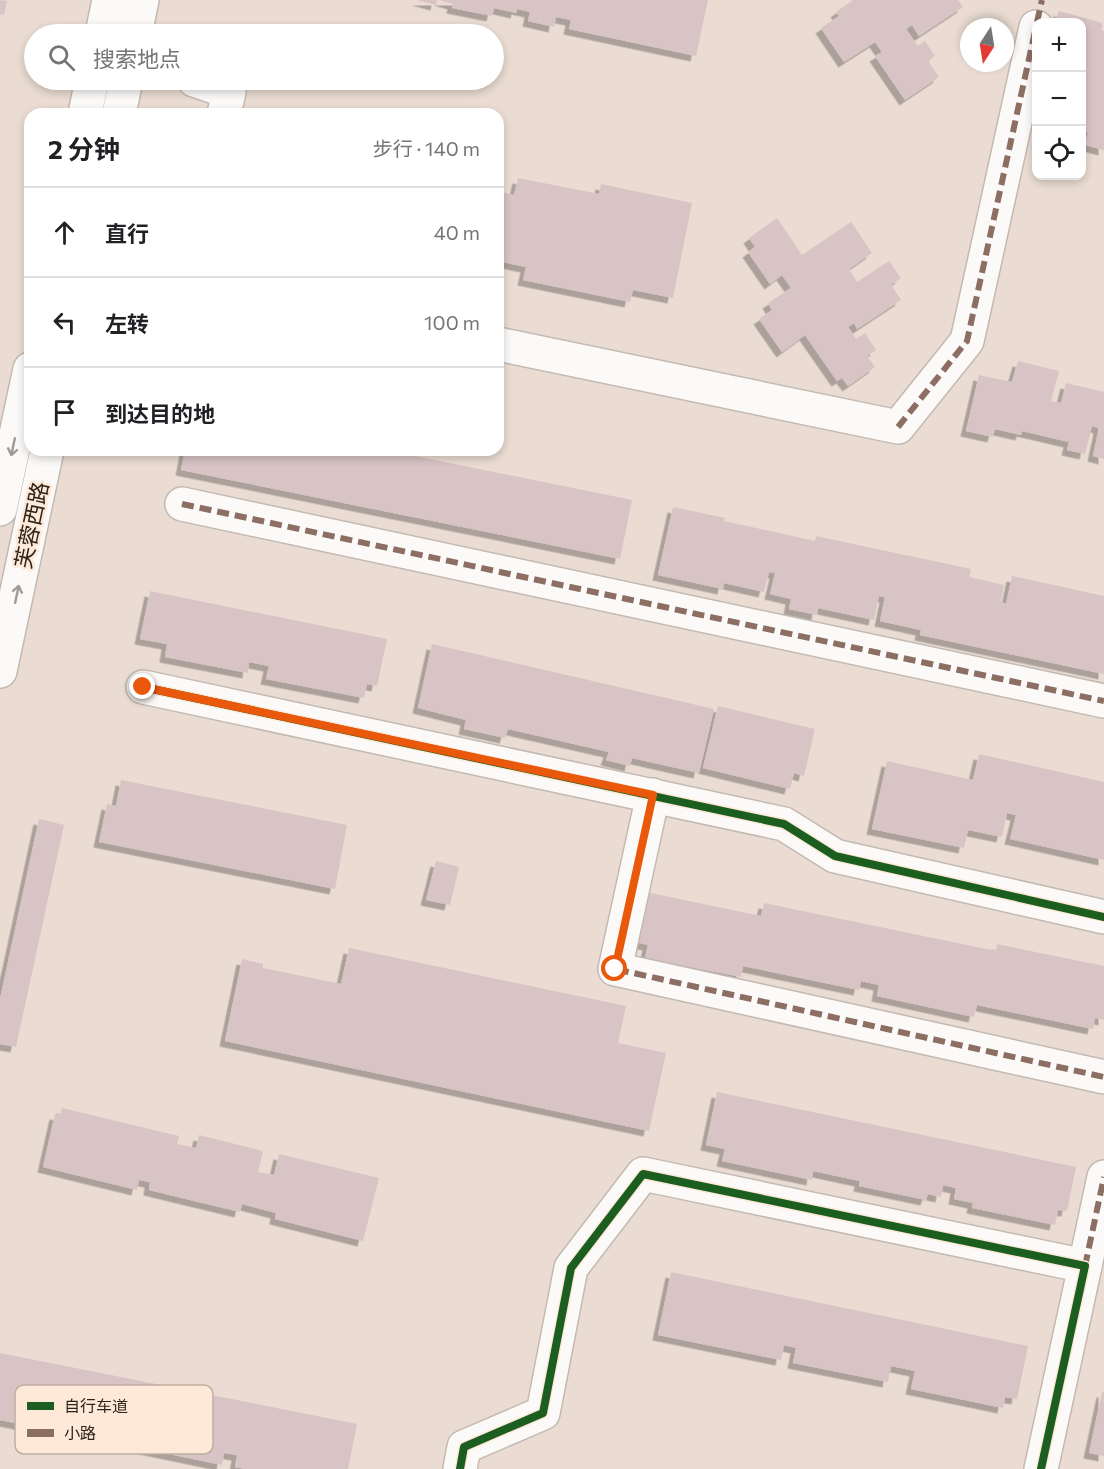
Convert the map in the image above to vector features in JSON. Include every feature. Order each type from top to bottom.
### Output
[{"type":"street","points":[[104,24],[109,0]]},
{"type":"street","points":[[137,24],[142,0]]},
{"type":"street","points":[[1038,18],[1042,0]]},
{"type":"street","points":[[504,345],[898,427],[967,341],[1032,48]]},
{"type":"street","points":[[86,108],[90,90]]},
{"type":"street","points":[[120,108],[124,90]]},
{"type":"street","points":[[223,90],[229,92],[225,108]]},
{"type":"street","name":"芙蓉西路","points":[[0,509],[24,397]]},
{"type":"street","name":"芙蓉西路","points":[[0,671],[46,456]]},
{"type":"street","points":[[182,504],[1104,701]]},
{"type":"street","points":[[143,687],[784,824],[835,856],[1104,917]]},
{"type":"street","points":[[653,795],[615,969],[1104,1077]]},
{"type":"street","points":[[460,1469],[464,1447],[543,1413],[571,1268],[643,1174],[1085,1266]]},
{"type":"street","points":[[1041,1469],[1104,1177]]},
{"type":"building","points":[[0,0],[7,1],[4,15],[0,14]]},
{"type":"building","points":[[417,0],[437,0],[436,5]]},
{"type":"building","points":[[439,0],[708,0],[696,56],[569,29],[571,20],[556,17],[554,27],[528,21],[530,12],[517,9],[516,13],[494,8],[492,16],[452,8],[453,4]]},
{"type":"building","points":[[853,0],[958,0],[963,7],[919,36],[912,25],[906,29],[918,46],[925,41],[935,56],[928,61],[939,77],[905,100],[875,56],[882,52],[875,42],[844,62],[821,28],[839,16],[836,12]]},
{"type":"building","points":[[1059,11],[1085,18],[1056,18]]},
{"type":"building","points":[[1086,18],[1103,23],[1101,30],[1104,31],[1104,150],[1086,145],[1088,132],[1086,131]]},
{"type":"building","points":[[518,178],[599,194],[601,184],[692,203],[673,298],[633,290],[630,302],[523,280],[526,267],[504,262],[504,192],[514,195]]},
{"type":"building","points":[[777,218],[802,255],[851,222],[872,253],[849,269],[857,282],[889,261],[901,278],[891,285],[901,300],[857,329],[854,323],[848,327],[856,339],[865,333],[876,350],[867,356],[875,367],[848,386],[842,378],[837,381],[805,335],[782,352],[759,319],[772,310],[768,303],[791,288],[782,275],[770,284],[748,252],[755,247],[749,238]]},
{"type":"building","points":[[1018,361],[1059,371],[1051,401],[1061,403],[1066,383],[1104,392],[1104,459],[1093,456],[1099,428],[1092,426],[1085,454],[1067,450],[1069,442],[1022,431],[1021,435],[995,429],[993,437],[966,431],[979,375],[1012,382]]},
{"type":"building","points":[[184,456],[416,456],[632,500],[620,559],[181,470]]},
{"type":"building","points":[[673,507],[815,541],[816,536],[971,569],[969,577],[1004,585],[1001,602],[1006,604],[1012,576],[1104,596],[1104,674],[920,635],[921,630],[880,621],[885,597],[879,596],[874,620],[818,608],[817,615],[789,609],[791,599],[770,594],[775,573],[769,572],[764,592],[724,583],[723,589],[658,575]]},
{"type":"building","points":[[150,591],[387,639],[377,686],[367,684],[364,698],[266,679],[269,666],[249,662],[248,673],[165,657],[167,644],[140,639]]},
{"type":"building","points":[[432,644],[714,709],[699,773],[632,758],[630,766],[606,760],[609,752],[508,729],[505,738],[464,729],[466,720],[418,708]]},
{"type":"building","points":[[718,706],[815,729],[804,776],[794,773],[790,789],[703,768]]},
{"type":"building","points":[[979,754],[1104,782],[1104,860],[1010,839],[1016,815],[1007,813],[1002,837],[968,830],[964,848],[872,829],[887,761],[973,780]]},
{"type":"building","points":[[121,780],[347,825],[335,889],[99,842],[107,804],[116,806]]},
{"type":"building","points":[[39,819],[64,825],[16,1047],[0,1044],[0,999]]},
{"type":"building","points":[[436,861],[459,867],[450,905],[426,900]]},
{"type":"building","points":[[646,892],[761,916],[764,903],[996,951],[997,944],[1104,966],[1104,1020],[1095,1018],[1093,1029],[977,1005],[974,1017],[877,996],[879,985],[861,981],[859,990],[743,966],[741,977],[645,958],[648,945],[635,942]]},
{"type":"building","points":[[349,948],[626,1006],[618,1043],[666,1053],[649,1131],[225,1041],[242,959],[263,964],[263,968],[341,984]]},
{"type":"building","points":[[717,1092],[1076,1167],[1067,1211],[1058,1210],[1055,1225],[972,1208],[973,1203],[954,1199],[956,1188],[943,1185],[941,1197],[928,1194],[926,1200],[859,1186],[860,1181],[813,1171],[812,1180],[722,1161],[725,1149],[706,1145]]},
{"type":"building","points":[[62,1108],[179,1136],[177,1144],[196,1148],[199,1135],[263,1151],[258,1172],[274,1175],[279,1154],[379,1178],[363,1241],[275,1219],[276,1213],[242,1204],[240,1212],[149,1190],[150,1182],[139,1180],[137,1190],[43,1167],[55,1114],[60,1115]]},
{"type":"building","points":[[671,1272],[1028,1346],[1017,1399],[1005,1397],[1003,1408],[911,1389],[915,1371],[891,1366],[888,1382],[793,1363],[796,1348],[784,1345],[781,1360],[658,1335]]},
{"type":"building","points":[[0,1353],[161,1385],[15,1385],[15,1423],[0,1420]]},
{"type":"building","points":[[1102,1392],[1104,1392],[1104,1456],[1089,1453]]},
{"type":"building","points":[[213,1395],[357,1424],[348,1469],[246,1469],[235,1467],[237,1455],[224,1453],[222,1465],[169,1454],[213,1454]]},
{"type":"marked path","points":[[1038,18],[1042,0]]},
{"type":"marked path","points":[[898,427],[967,341],[1032,45]]},
{"type":"marked path","points":[[182,504],[1104,701]]},
{"type":"marked path","points":[[653,795],[615,969],[1104,1077]]},
{"type":"marked path","points":[[1085,1266],[1104,1177]]},
{"type":"cycle path","points":[[143,687],[784,824],[835,856],[1104,917]]},
{"type":"cycle path","points":[[460,1469],[464,1447],[543,1413],[571,1268],[643,1174],[1085,1266],[1041,1469]]},
{"type":"route","points":[[143,687],[653,795],[615,969]]}]
